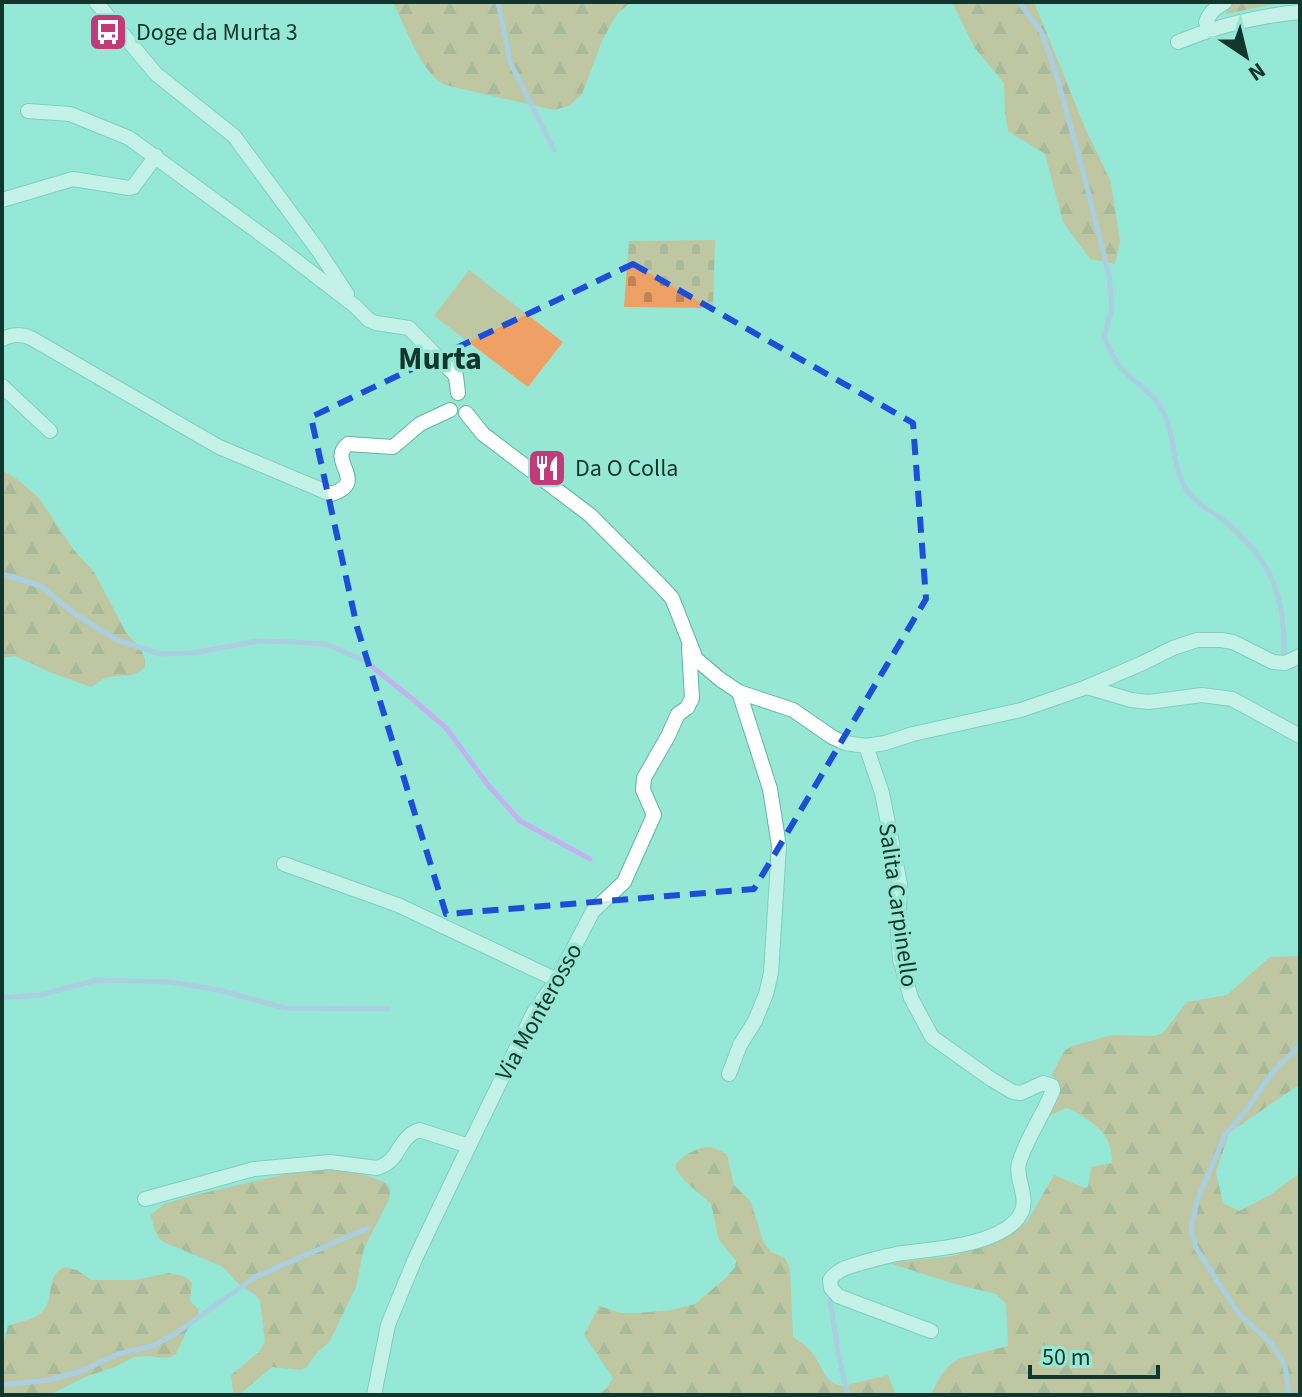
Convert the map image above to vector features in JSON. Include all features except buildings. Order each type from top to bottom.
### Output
[{"type":"street","points":[[96,2],[156,74],[234,136],[355,306]]},
{"type":"street","points":[[1211,29],[1207,18],[1225,2]]},
{"type":"street","points":[[1178,42],[1235,22],[1300,12]]},
{"type":"street","points":[[28,111],[70,114],[129,138],[355,306],[369,320],[409,328],[456,376],[458,393]]},
{"type":"street","points":[[2,200],[73,179],[133,187],[156,156]]},
{"type":"street","points":[[2,339],[10,335],[31,338],[219,447],[331,494],[347,483],[349,477],[340,455],[342,448],[348,444],[393,447],[420,424],[450,410]]},
{"type":"street","points":[[2,386],[50,431]]},
{"type":"street","points":[[450,410],[450,399],[458,393]]},
{"type":"street","points":[[450,410],[459,415],[466,413],[470,407],[470,400],[458,393]]},
{"type":"street","points":[[466,413],[483,434],[590,515],[672,598],[696,659],[739,692],[793,710],[845,743],[866,746],[1021,710],[1087,687],[1197,640],[1233,642],[1273,662],[1285,663],[1300,656]]},
{"type":"street","name":"Via Monterosso","points":[[374,1395],[388,1325],[415,1259],[469,1146],[534,1012],[557,980],[593,911],[624,882],[654,815],[643,790],[644,778],[678,714],[687,708],[692,698],[688,643]]},
{"type":"street","points":[[1087,687],[1149,702],[1202,695],[1232,699],[1300,736]]},
{"type":"street","points":[[729,1074],[740,1045],[755,1021],[771,973],[779,846],[770,789],[739,692]]},
{"type":"street","name":"Salita Carpinello","points":[[866,746],[882,793],[900,884],[900,959],[911,998],[932,1037],[1013,1092],[1021,1093],[1043,1083],[1052,1086],[1053,1090],[1019,1164],[1022,1211],[1013,1223],[984,1239],[962,1245],[883,1256],[848,1267],[830,1280],[832,1291],[838,1296],[931,1331]]},
{"type":"street","points":[[284,864],[398,905],[557,980]]},
{"type":"street","points":[[145,1199],[254,1169],[330,1162],[383,1167],[392,1161],[406,1137],[419,1130],[469,1146]]},
{"type":"highlighted area","points":[[633,264],[913,423],[926,599],[754,889],[446,914],[357,627],[311,417]]},
{"type":"green space","points":[[393,2],[631,2],[617,14],[602,41],[582,94],[569,106],[554,110],[445,85],[436,79],[421,60]]},
{"type":"green space","points":[[952,2],[1034,2],[1085,128],[1111,182],[1120,242],[1115,264],[1090,259],[1063,222],[1045,154],[1008,131],[1004,83],[974,47]]},
{"type":"green space","points":[[1229,2],[1283,2],[1226,14]]},
{"type":"green space","points":[[715,240],[713,308],[624,307],[629,241]]},
{"type":"green space","points":[[469,270],[563,342],[528,387],[434,316]]},
{"type":"green space","points":[[2,470],[39,498],[73,549],[94,572],[127,634],[140,647],[145,659],[145,667],[141,671],[108,677],[91,687],[15,656],[2,658]]},
{"type":"green space","points":[[1300,956],[1300,1084],[1229,1133],[1216,1172],[1223,1203],[1239,1211],[1270,1195],[1300,1173],[1300,1395],[931,1395],[942,1374],[960,1358],[1008,1346],[1006,1304],[996,1294],[889,1263],[953,1256],[992,1243],[1027,1222],[1054,1175],[1085,1188],[1088,1187],[1091,1167],[1112,1163],[1105,1136],[1086,1118],[1066,1108],[1047,1117],[1057,1091],[1052,1074],[1065,1050],[1112,1035],[1155,1036],[1163,1033],[1187,1002],[1227,995],[1270,957]]},
{"type":"green space","points":[[706,1147],[727,1154],[734,1185],[751,1202],[763,1241],[771,1252],[785,1258],[790,1269],[793,1337],[811,1351],[831,1382],[843,1386],[888,1375],[896,1395],[598,1395],[613,1378],[584,1335],[599,1306],[621,1313],[639,1313],[695,1304],[735,1267],[736,1261],[719,1240],[711,1204],[676,1170],[676,1164],[683,1158]]},
{"type":"green space","points":[[321,1166],[348,1169],[382,1181],[390,1189],[388,1202],[364,1248],[356,1287],[330,1341],[306,1368],[272,1367],[240,1394],[233,1394],[231,1375],[259,1352],[265,1341],[260,1301],[219,1265],[163,1242],[156,1233],[151,1215],[164,1204],[191,1196]]},
{"type":"green space","points":[[65,1267],[77,1270],[91,1280],[135,1280],[169,1273],[186,1277],[192,1283],[190,1301],[199,1310],[198,1318],[188,1328],[176,1354],[171,1357],[134,1357],[51,1394],[2,1395],[2,1349],[8,1326],[43,1311],[55,1275]]},
{"type":"waterway","points":[[498,2],[510,62],[554,150]]},
{"type":"waterway","points":[[1019,2],[1042,33],[1083,171],[1109,275],[1112,308],[1104,337],[1118,364],[1162,409],[1186,489],[1239,534],[1272,578],[1282,612],[1284,653]]},
{"type":"waterway","points":[[2,574],[41,586],[75,614],[117,640],[161,654],[192,653],[258,641],[295,642],[326,644],[365,661],[447,729],[488,785],[520,821],[590,859]]},
{"type":"waterway","points":[[2,998],[40,995],[97,980],[170,982],[219,990],[285,1008],[388,1009]]},
{"type":"waterway","points":[[1289,1395],[1285,1365],[1271,1343],[1239,1314],[1196,1248],[1191,1229],[1197,1201],[1225,1135],[1272,1073],[1300,1045]]},
{"type":"waterway","points":[[2,1385],[49,1380],[82,1371],[118,1354],[153,1346],[178,1332],[255,1277],[368,1228]]},
{"type":"waterway","points":[[830,1300],[848,1395]]},
{"type":"place","name":"Doge da Murta 3","points":[[108,32]]},
{"type":"place","name":"Da O Colla","points":[[547,468]]},
{"type":"district","name":"Murta","points":[[440,359]]}]
